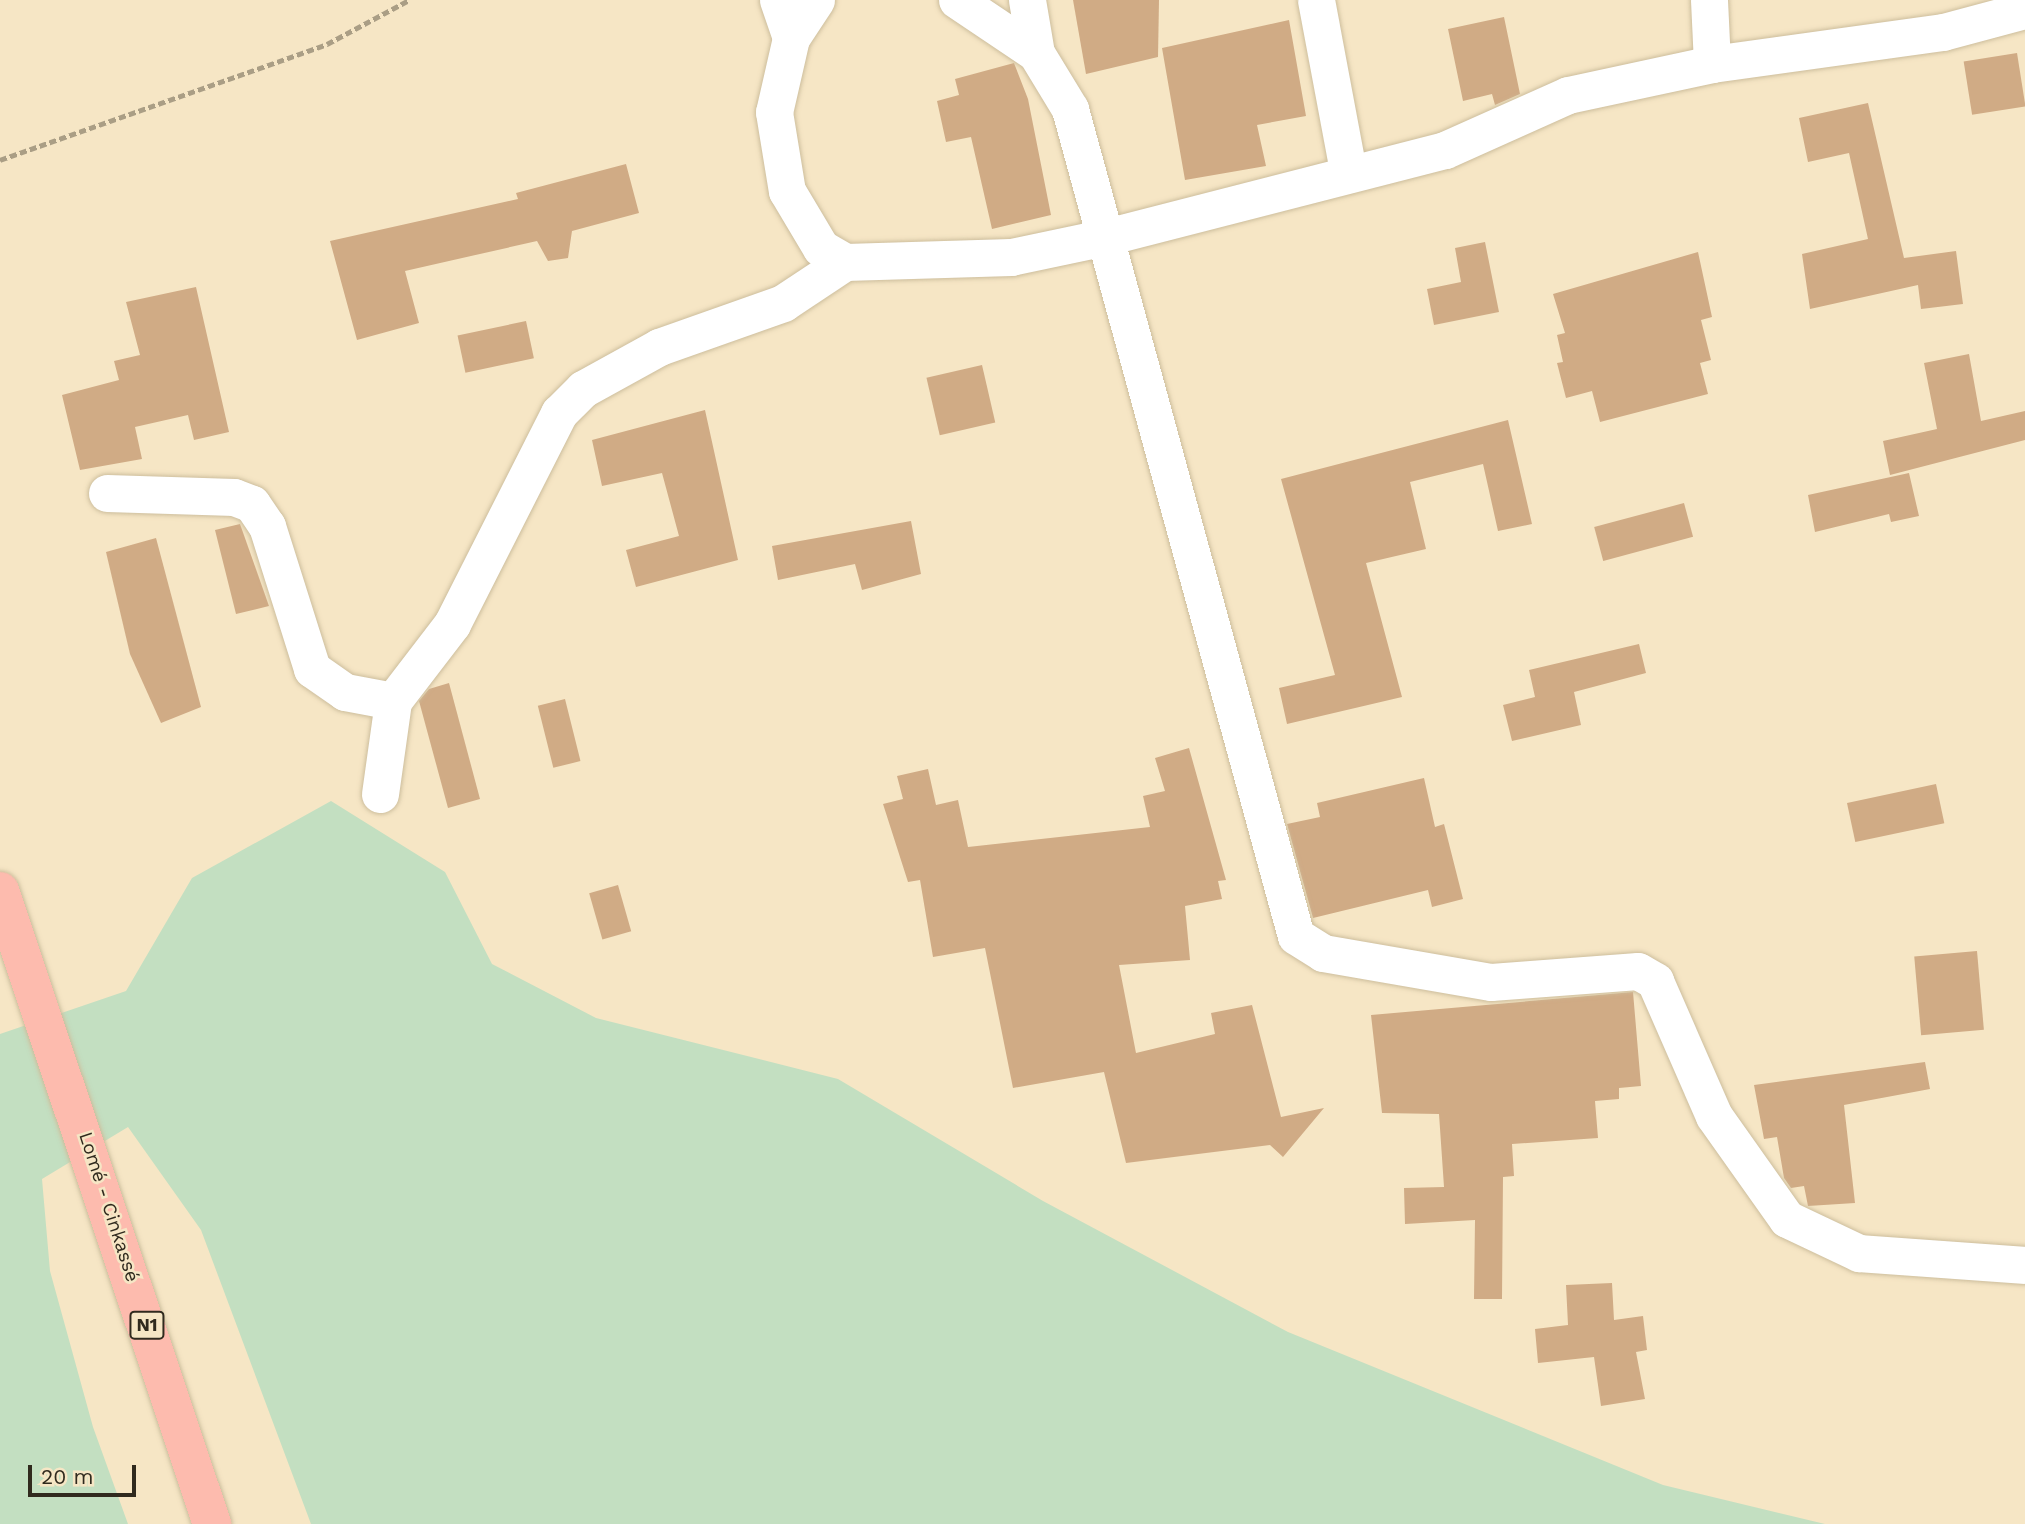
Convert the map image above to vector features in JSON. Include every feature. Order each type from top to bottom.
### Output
[{"type":"highway","name":"Lomé - Cinkassé","points":[[0,891],[82,1125],[212,1524]]},
{"type":"street","points":[[778,0],[791,38]]},
{"type":"street","points":[[816,0],[791,38],[775,112],[787,191],[821,248],[845,262]]},
{"type":"street","points":[[957,0],[1036,52]]},
{"type":"street","points":[[1027,0],[1036,52],[1070,108],[1296,936],[1323,953],[1490,982],[1639,971],[1655,981],[1714,1116],[1787,1219],[1859,1253],[2025,1265]]},
{"type":"street","points":[[1316,0],[1348,171]]},
{"type":"street","points":[[1709,0],[1713,64]]},
{"type":"street","points":[[380,794],[393,701],[452,624],[559,413],[583,389],[659,347],[783,303],[845,262],[1011,257],[1106,237],[1348,171],[1445,150],[1568,95],[1713,64],[1885,42],[2025,10]]},
{"type":"street","points":[[107,493],[234,497],[252,504],[267,526],[312,669],[345,692],[393,701]]},
{"type":"path","points":[[0,160],[327,44],[409,0]]},
{"type":"green space","points":[[331,801],[445,872],[492,964],[596,1018],[838,1079],[1043,1201],[1288,1332],[1663,1485],[1825,1524],[311,1524],[201,1230],[128,1127],[42,1179],[50,1271],[93,1427],[128,1524],[0,1524],[0,1034],[126,991],[192,878]]},
{"type":"building","points":[[1073,0],[1159,0],[1158,57],[1086,74]]},
{"type":"building","points":[[1504,17],[1520,94],[1495,105],[1492,94],[1463,101],[1448,29]]},
{"type":"building","points":[[1289,20],[1306,116],[1257,125],[1266,166],[1185,180],[1162,48]]},
{"type":"building","points":[[2017,53],[2025,106],[1972,115],[1964,61]]},
{"type":"building","points":[[1014,63],[1028,99],[1051,215],[992,229],[971,137],[946,142],[937,101],[959,95],[955,79]]},
{"type":"building","points":[[1868,103],[1904,258],[1956,251],[1963,304],[1921,309],[1918,285],[1810,309],[1802,254],[1868,239],[1849,153],[1808,162],[1799,118]]},
{"type":"building","points":[[626,164],[639,213],[572,231],[568,258],[548,261],[537,241],[405,271],[419,323],[357,340],[330,241],[518,199],[516,193]]},
{"type":"building","points":[[1485,242],[1499,312],[1434,325],[1427,289],[1461,282],[1455,248]]},
{"type":"building","points":[[1698,252],[1712,317],[1701,320],[1711,360],[1700,363],[1708,394],[1600,422],[1592,391],[1566,398],[1557,363],[1563,362],[1557,335],[1565,333],[1553,294]]},
{"type":"building","points":[[196,287],[229,432],[194,440],[188,415],[135,427],[142,459],[80,470],[62,395],[119,380],[114,361],[140,355],[126,302]]},
{"type":"building","points":[[526,321],[534,358],[465,373],[458,336]]},
{"type":"building","points":[[1969,354],[1981,421],[2025,411],[2025,440],[1890,475],[1883,441],[1937,429],[1924,363]]},
{"type":"building","points":[[982,365],[995,422],[940,435],[926,378]]},
{"type":"building","points":[[705,410],[738,560],[636,587],[626,550],[679,536],[662,473],[602,486],[592,440]]},
{"type":"building","points":[[1508,420],[1532,524],[1498,531],[1483,464],[1410,482],[1426,549],[1366,563],[1402,697],[1287,724],[1279,688],[1335,675],[1281,479]]},
{"type":"building","points":[[1909,473],[1919,516],[1891,522],[1889,514],[1815,532],[1808,495]]},
{"type":"building","points":[[1684,503],[1693,537],[1603,561],[1594,527]]},
{"type":"building","points":[[911,521],[921,574],[862,590],[855,564],[778,580],[772,546]]},
{"type":"building","points":[[240,524],[269,606],[236,614],[215,530]]},
{"type":"building","points":[[156,538],[201,707],[161,723],[130,654],[106,552]]},
{"type":"building","points":[[1639,644],[1646,673],[1574,692],[1581,725],[1512,741],[1503,705],[1535,697],[1529,670]]},
{"type":"building","points":[[449,683],[480,799],[448,808],[419,701],[429,689]]},
{"type":"building","points":[[565,699],[580,761],[553,768],[538,706]]},
{"type":"building","points":[[1189,748],[1226,880],[1218,881],[1222,899],[1185,906],[1190,960],[1119,965],[1136,1053],[1215,1034],[1211,1013],[1252,1005],[1281,1117],[1324,1108],[1283,1157],[1270,1145],[1126,1163],[1104,1072],[1013,1088],[985,948],[933,957],[920,880],[908,882],[883,804],[903,799],[897,776],[928,769],[936,805],[958,800],[968,847],[1150,827],[1143,796],[1165,791],[1155,758]]},
{"type":"building","points":[[1424,778],[1435,827],[1444,824],[1463,899],[1432,907],[1428,890],[1313,918],[1287,824],[1320,817],[1317,803]]},
{"type":"building","points":[[1936,784],[1944,823],[1855,842],[1847,803]]},
{"type":"building","points":[[618,885],[631,931],[602,939],[589,893]]},
{"type":"building","points":[[1977,951],[1984,1030],[1921,1035],[1914,956]]},
{"type":"building","points":[[1633,992],[1641,1086],[1619,1088],[1619,1099],[1595,1101],[1598,1138],[1512,1144],[1514,1176],[1503,1177],[1502,1299],[1474,1299],[1475,1220],[1405,1224],[1404,1188],[1444,1187],[1439,1114],[1382,1113],[1371,1015]]},
{"type":"building","points":[[1925,1062],[1930,1089],[1844,1105],[1855,1203],[1808,1206],[1804,1186],[1791,1188],[1784,1178],[1777,1137],[1764,1139],[1754,1085]]},
{"type":"building","points":[[1612,1283],[1614,1320],[1643,1316],[1647,1350],[1636,1352],[1645,1399],[1601,1406],[1594,1357],[1538,1363],[1535,1329],[1568,1325],[1566,1285]]}]
